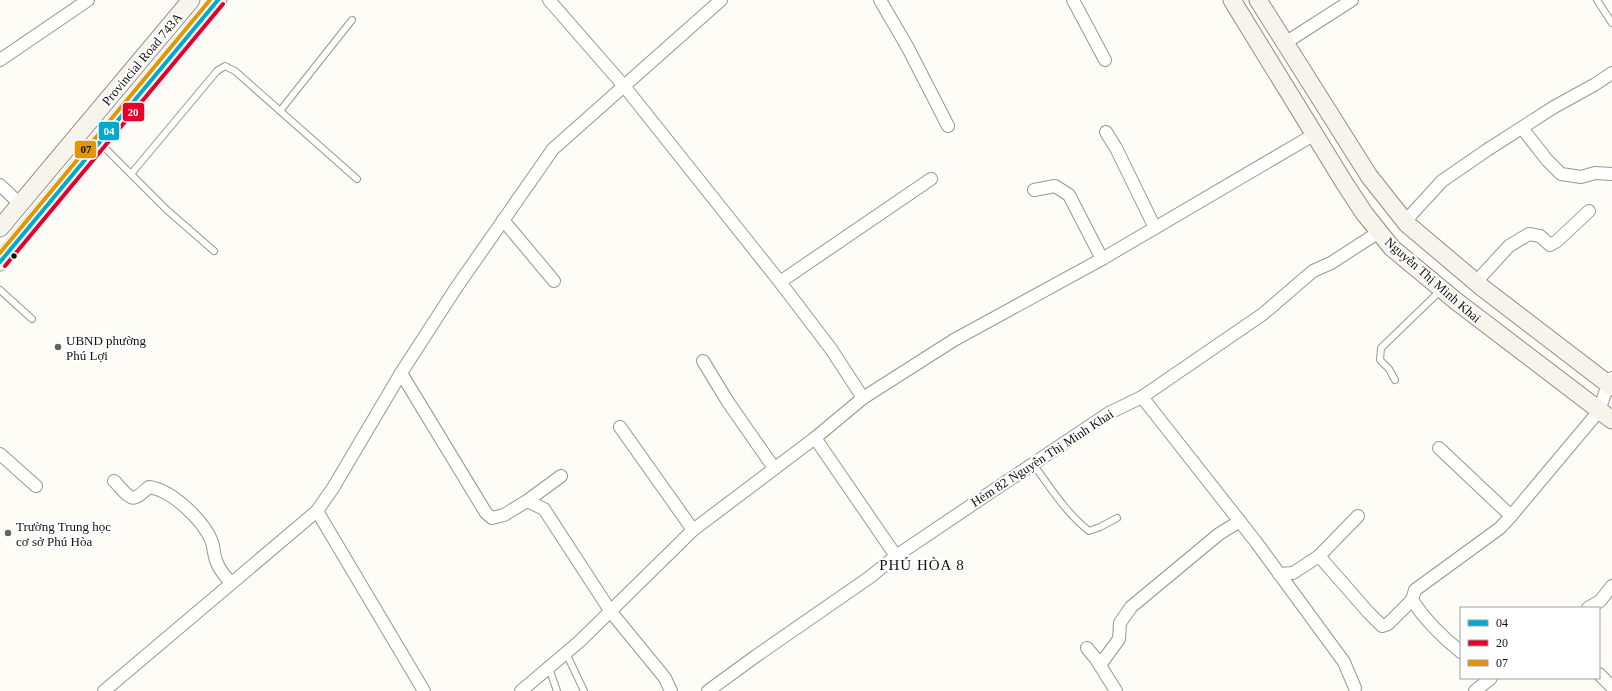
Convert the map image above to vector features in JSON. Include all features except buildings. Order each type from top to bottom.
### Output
[{"type":"main road","name":"Provincial Road 743A","points":[[0,228],[191,0]]},
{"type":"main road","name":"Nguyễn Thị Minh Khai","points":[[1232,0],[1356,202],[1392,248],[1522,353],[1605,415]]},
{"type":"main road","name":"Nguyễn Thị Minh Khai","points":[[1258,0],[1369,176],[1408,224],[1476,282],[1611,383]]},
{"type":"main road","name":"Provincial Road 743A","points":[[0,262],[99,142],[211,2]]},
{"type":"main road","points":[[83,128],[99,142]]},
{"type":"street","points":[[0,60],[88,0]]},
{"type":"street","points":[[549,0],[624,86],[780,282],[831,349],[863,398]]},
{"type":"street","points":[[104,691],[317,511],[333,488],[401,373],[456,288],[553,149],[721,0]]},
{"type":"street","points":[[880,0],[908,48],[948,126]]},
{"type":"street","points":[[1073,0],[1105,60]]},
{"type":"street","points":[[1286,43],[1352,0]]},
{"type":"street","points":[[1408,224],[1410,216],[1442,182],[1554,107],[1594,85],[1612,73]]},
{"type":"street","points":[[1522,128],[1547,160],[1561,174],[1581,177],[1595,173],[1612,174]]},
{"type":"street","points":[[1106,132],[1116,148],[1155,228]]},
{"type":"street","points":[[521,691],[611,612],[693,530],[815,438],[863,398],[954,340],[1102,259],[1315,134]]},
{"type":"street","points":[[780,282],[931,179]]},
{"type":"street","points":[[0,184],[20,204]]},
{"type":"street","points":[[1034,190],[1055,186],[1069,195],[1102,259]]},
{"type":"street","points":[[1476,282],[1510,246],[1529,234],[1540,236],[1550,245],[1557,241],[1589,211]]},
{"type":"street","points":[[504,220],[554,281]]},
{"type":"street","name":"Hẻm 82 Nguyễn Thị Minh Khai","points":[[708,691],[870,577],[896,556],[1109,413],[1142,397],[1263,314],[1313,271],[1331,263],[1379,232]]},
{"type":"street","points":[[703,361],[728,402],[774,468]]},
{"type":"street","points":[[401,373],[486,514],[492,518],[504,515],[527,501],[561,476]]},
{"type":"street","points":[[1319,556],[1382,626],[1388,624],[1412,600],[1415,590],[1500,528],[1605,415],[1611,383]]},
{"type":"street","points":[[1142,397],[1240,521],[1344,662],[1354,690]]},
{"type":"street","points":[[620,427],[693,530]]},
{"type":"street","points":[[815,438],[896,556]]},
{"type":"street","points":[[1439,448],[1511,516]]},
{"type":"street","points":[[0,454],[36,486]]},
{"type":"street","points":[[114,481],[133,498],[149,487],[166,493],[178,501],[204,527],[212,542],[219,568],[231,583]]},
{"type":"street","points":[[527,501],[544,509],[611,612],[665,678],[671,691]]},
{"type":"street","points":[[317,511],[424,691]]},
{"type":"street","points":[[1279,574],[1293,573],[1319,556],[1358,516]]},
{"type":"street","points":[[1100,665],[1119,639],[1120,623],[1131,607],[1219,534],[1240,521]]},
{"type":"street","points":[[1590,607],[1600,601],[1612,586]]},
{"type":"street","points":[[1412,600],[1417,608],[1443,637],[1460,651]]},
{"type":"street","points":[[1087,648],[1100,665],[1116,691]]},
{"type":"street","points":[[1600,675],[1612,687]]},
{"type":"street","points":[[1475,691],[1488,679]]},
{"type":"lane","points":[[1596,0],[1612,24]]},
{"type":"lane","points":[[280,111],[352,20]]},
{"type":"lane","points":[[131,174],[217,71],[224,66],[229,66],[357,179]]},
{"type":"lane","points":[[99,142],[167,210],[214,251]]},
{"type":"lane","points":[[1395,380],[1389,369],[1380,360],[1381,348],[1442,289]]},
{"type":"lane","points":[[0,290],[32,319]]},
{"type":"lane","points":[[1033,464],[1079,523],[1089,531],[1117,518]]},
{"type":"lane","points":[[566,653],[584,691]]},
{"type":"lane","points":[[549,668],[557,691]]},
{"type":"transit line","name":"07","points":[[0,253],[210,0]]},
{"type":"transit line","name":"04","points":[[0,262],[218,0]]},
{"type":"transit line","name":"20","points":[[5,266],[223,4]]},
{"type":"place","name":"UBND phường Phú Lợi","points":[[58,347]]},
{"type":"place","name":"Trường Trung học cơ sở Phú Hòa","points":[[8,533]]},
{"type":"district","name":"PHÚ HÒA 8","points":[[922,565]]}]
